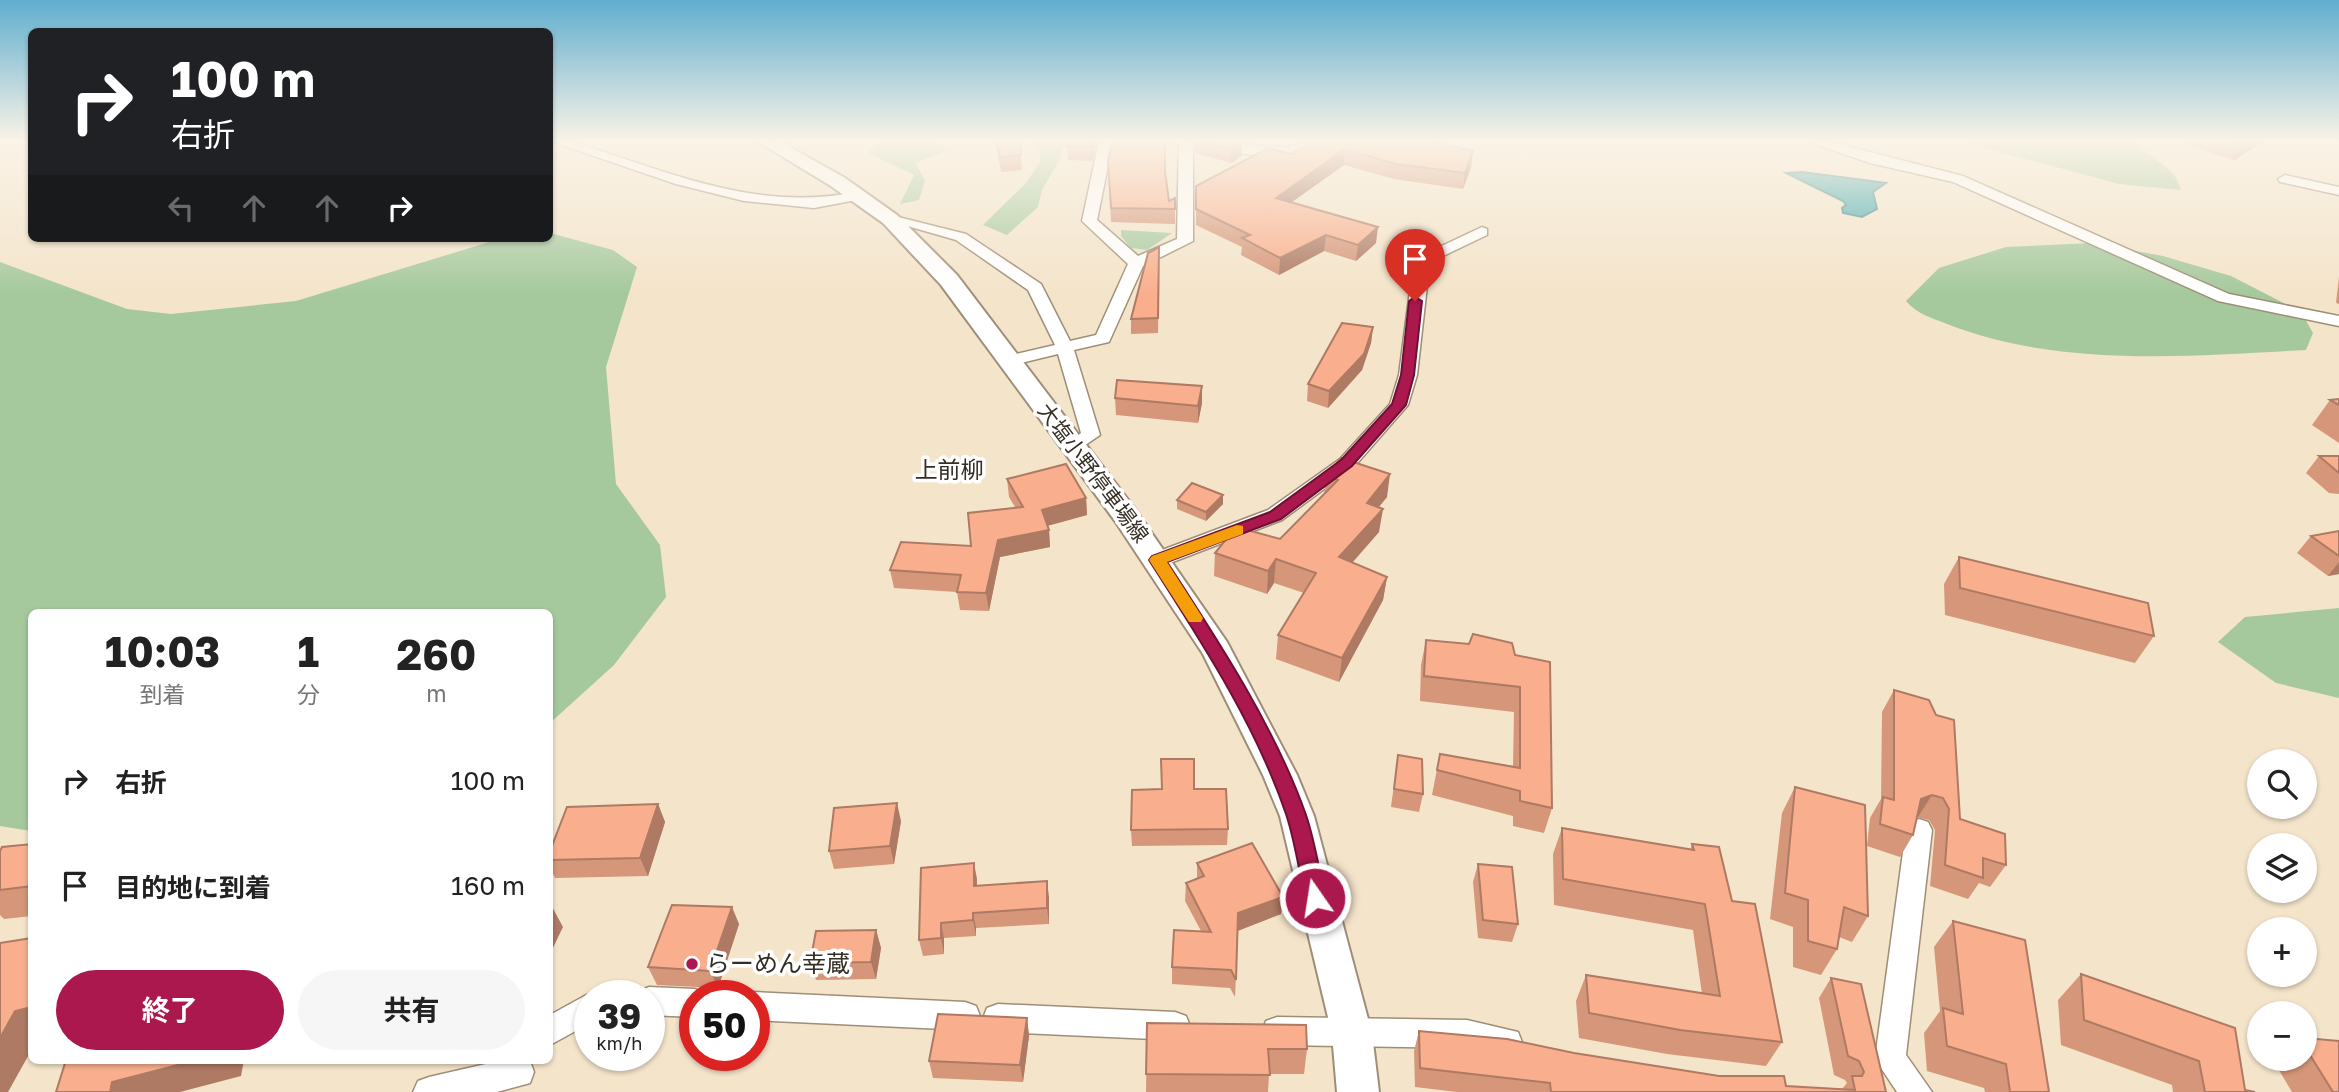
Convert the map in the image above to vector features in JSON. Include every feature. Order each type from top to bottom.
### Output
[{"type":"main road","name":"大塩小野停車場線","points":[[850,192],[890,219],[949,280],[1075,446],[1157,560],[1216,650],[1280,775],[1297,816],[1352,1034],[1358,1092]]},
{"type":"street","points":[[729,192],[809,204],[856,196]]},
{"type":"street","points":[[1095,192],[1089,221],[1136,263]]},
{"type":"street","points":[[1009,361],[1103,338],[1136,263],[1185,241],[1185,192]]},
{"type":"street","points":[[1987,192],[2224,298],[2339,321]]},
{"type":"street","points":[[890,219],[961,237],[1035,287],[1064,346],[1091,435],[1075,446]]},
{"type":"street","points":[[1157,560],[1275,515],[1347,463],[1399,405],[1408,375],[1421,267],[1436,254],[1482,232]]},
{"type":"street","points":[[1916,1092],[1890,1059],[1919,830]]},
{"type":"street","points":[[770,1007],[1202,1027]]},
{"type":"street","points":[[553,1029],[574,1017]]},
{"type":"street","points":[[1243,1029],[1352,1034],[1466,1034],[1529,1047]]},
{"type":"street","points":[[429,1092],[518,1075]]},
{"type":"green space","points":[[906,192],[922,192],[919,200],[900,204]]},
{"type":"green space","points":[[1017,192],[1042,192],[1038,207],[1007,235],[983,225]]},
{"type":"green space","points":[[1121,230],[1172,233],[1147,250],[1131,248],[1121,236]]},
{"type":"green space","points":[[553,234],[613,250],[637,267],[606,367],[616,484],[660,545],[666,597],[614,665],[553,720],[553,609],[28,609],[28,831],[0,826],[0,262],[127,309],[171,314],[296,301],[489,242],[553,242]]},
{"type":"green space","points":[[2092,243],[2163,256],[2231,276],[2301,312],[2313,333],[2306,350],[2171,356],[2079,353],[1990,338],[1930,318],[1906,301],[1939,268],[2006,247]]},
{"type":"green space","points":[[2339,608],[2339,698],[2276,683],[2218,642],[2245,617]]},
{"type":"water","points":[[1825,192],[1873,192],[1877,209],[1862,217],[1843,213],[1842,208],[1846,205]]},
{"type":"building","points":[[1110,192],[1168,192],[1169,201],[1175,198],[1175,209],[1111,208]]},
{"type":"building","points":[[1196,192],[1285,192],[1276,198],[1378,227],[1358,245],[1326,235],[1280,258],[1242,238],[1250,235],[1196,209]]},
{"type":"building","points":[[1159,247],[1158,318],[1131,319],[1148,253]]},
{"type":"building","points":[[1342,323],[1373,327],[1364,354],[1329,391],[1308,384]]},
{"type":"building","points":[[1117,380],[1202,386],[1198,406],[1115,398]]},
{"type":"building","points":[[2319,456],[2339,456],[2339,473]]},
{"type":"building","points":[[1341,458],[1390,474],[1367,503],[1383,509],[1339,557],[1387,577],[1342,658],[1278,635],[1316,573],[1276,559],[1268,571],[1215,553],[1236,527],[1280,539],[1338,480],[1326,476]]},
{"type":"building","points":[[1066,464],[1086,498],[1042,510],[1049,530],[998,540],[986,593],[957,592],[961,575],[890,570],[901,542],[971,546],[968,513],[1023,507],[1007,479]]},
{"type":"building","points":[[1192,483],[1223,495],[1206,512],[1177,500]]},
{"type":"building","points":[[2339,531],[2339,556],[2311,536]]},
{"type":"building","points":[[1959,557],[2148,603],[2154,636],[1960,588]]},
{"type":"building","points":[[1473,634],[1512,643],[1515,655],[1550,662],[1552,808],[1520,801],[1520,791],[1437,770],[1440,754],[1520,768],[1520,687],[1424,676],[1426,640],[1469,644]]},
{"type":"building","points":[[1894,690],[1929,700],[1936,715],[1954,720],[1960,819],[2005,834],[2006,865],[1983,858],[1983,878],[1945,865],[1949,809],[1943,798],[1932,795],[1921,799],[1913,835],[1880,824],[1883,797],[1894,800]]},
{"type":"building","points":[[1398,755],[1422,759],[1423,794],[1394,789]]},
{"type":"building","points":[[1161,759],[1194,759],[1194,789],[1226,789],[1228,829],[1131,830],[1132,790],[1162,789]]},
{"type":"building","points":[[1795,787],[1865,805],[1868,916],[1844,907],[1837,949],[1808,941],[1808,900],[1785,893]]},
{"type":"building","points":[[897,803],[890,846],[829,851],[834,808]]},
{"type":"building","points":[[658,804],[640,858],[553,860],[553,843],[567,807]]},
{"type":"building","points":[[1562,828],[1694,850],[1692,844],[1719,847],[1732,901],[1755,904],[1782,1042],[1680,1030],[1589,1013],[1586,975],[1720,996],[1705,904],[1563,879]]},
{"type":"building","points":[[1252,843],[1283,897],[1238,913],[1236,980],[1231,970],[1172,967],[1174,930],[1211,932],[1186,883],[1204,876],[1197,863]]},
{"type":"building","points":[[28,844],[28,886],[0,890],[2,847]]},
{"type":"building","points":[[974,863],[974,886],[1047,881],[1047,908],[973,913],[973,920],[941,923],[941,938],[919,940],[921,868]]},
{"type":"building","points":[[1478,864],[1512,867],[1518,924],[1483,920]]},
{"type":"building","points":[[672,905],[732,907],[710,971],[648,967]]},
{"type":"building","points":[[1953,921],[2025,940],[2049,1092],[2010,1092],[2006,1064],[1947,1046],[1943,1008],[1963,1014]]},
{"type":"building","points":[[876,930],[871,962],[810,963],[816,931]]},
{"type":"building","points":[[28,939],[28,1008],[15,1011],[0,1038],[0,943]]},
{"type":"building","points":[[2081,974],[2235,1028],[2245,1090],[2255,1092],[2205,1092],[2199,1061],[2084,1020]]},
{"type":"building","points":[[1831,978],[1861,984],[1886,1092],[1551,1092],[1550,1083],[1420,1068],[1419,1031],[1507,1039],[1574,1053],[1719,1076],[1784,1076],[1786,1086],[1855,1090],[1852,1076],[1862,1076],[1864,1072],[1859,1061],[1848,1056]]},
{"type":"building","points":[[938,1014],[1027,1018],[1020,1065],[929,1061]]},
{"type":"building","points":[[1147,1023],[1306,1025],[1307,1049],[1268,1049],[1270,1075],[1146,1074]]},
{"type":"building","points":[[2317,1039],[2339,1041],[2339,1092],[2333,1092],[2317,1066]]},
{"type":"building","points":[[65,1064],[182,1064],[112,1082],[110,1092],[56,1092]]},
{"type":"slow traffic","points":[[1195,618],[1157,560],[1237,530]]},
{"type":"place","name":"らーめん幸蔵","points":[[692,964]]},
{"type":"district","name":"上前柳","points":[[949,470]]},
{"type":"route","points":[[1315,898],[1297,816],[1280,775],[1216,650],[1157,560],[1275,515],[1347,463],[1399,405],[1408,375],[1415,301]]}]
